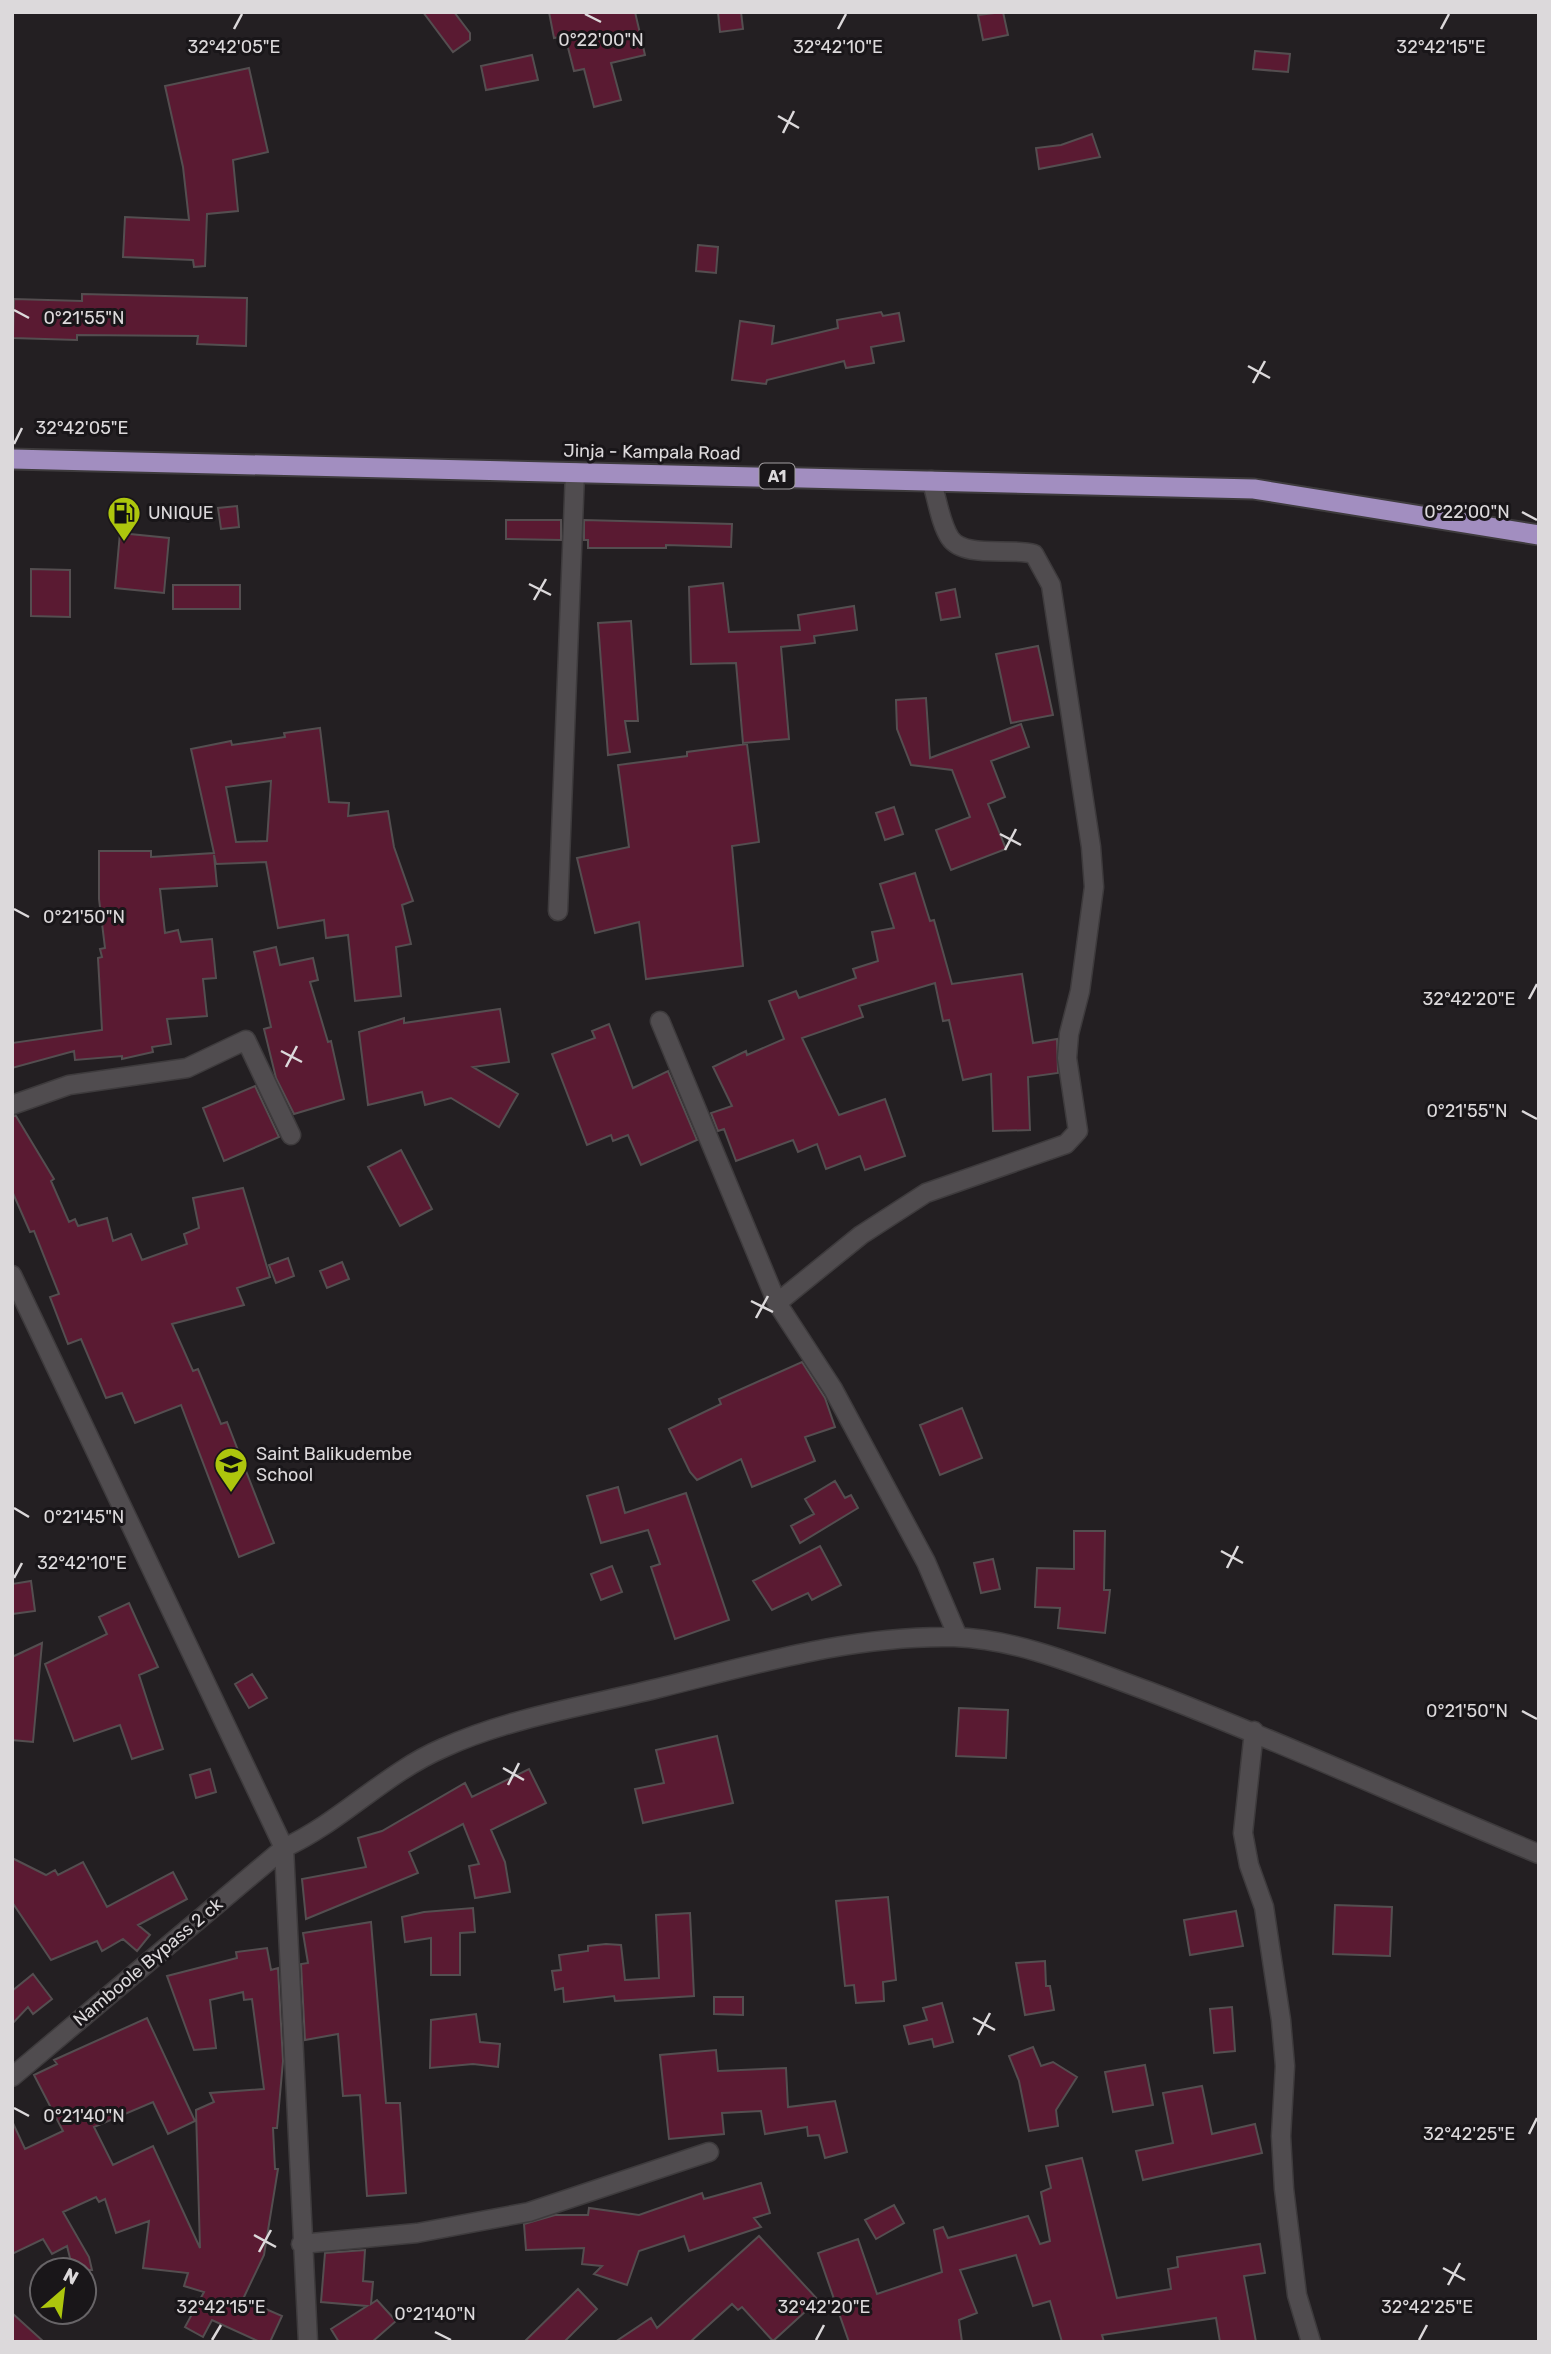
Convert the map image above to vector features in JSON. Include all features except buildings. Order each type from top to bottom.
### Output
[{"type":"highway","name":"Jinja - Kampala Road","points":[[12,459],[1254,489],[1539,535]]},
{"type":"street","points":[[558,911],[575,472]]},
{"type":"street","points":[[777,1303],[861,1234],[926,1193],[1066,1144],[1078,1131],[1067,1058],[1069,1034],[1080,991],[1094,887],[1051,585],[1034,554],[1019,549],[977,551],[962,548],[950,538],[931,480]]},
{"type":"street","points":[[660,1021],[777,1303],[840,1401],[926,1562],[958,1637]]},
{"type":"street","points":[[12,1105],[69,1085],[187,1068],[246,1040],[291,1135]]},
{"type":"street","points":[[12,1275],[284,1848],[301,2244],[308,2342]]},
{"type":"street","name":"Namboole Bypass 2 ck","points":[[12,2077],[284,1848],[313,1835],[398,1773],[443,1748],[502,1728],[828,1646],[958,1637],[1002,1644],[1072,1663],[1254,1731],[1539,1854]]},
{"type":"street","points":[[1254,1731],[1243,1833],[1249,1864],[1264,1907],[1280,2020],[1285,2066],[1280,2136],[1284,2189],[1297,2295],[1311,2342]]},
{"type":"street","points":[[301,2244],[417,2233],[530,2212],[709,2152]]},
{"type":"place","name":"UNIQUE","points":[[124,543]]},
{"type":"place","name":"Saint Balikudembe School","points":[[231,1494]]}]
